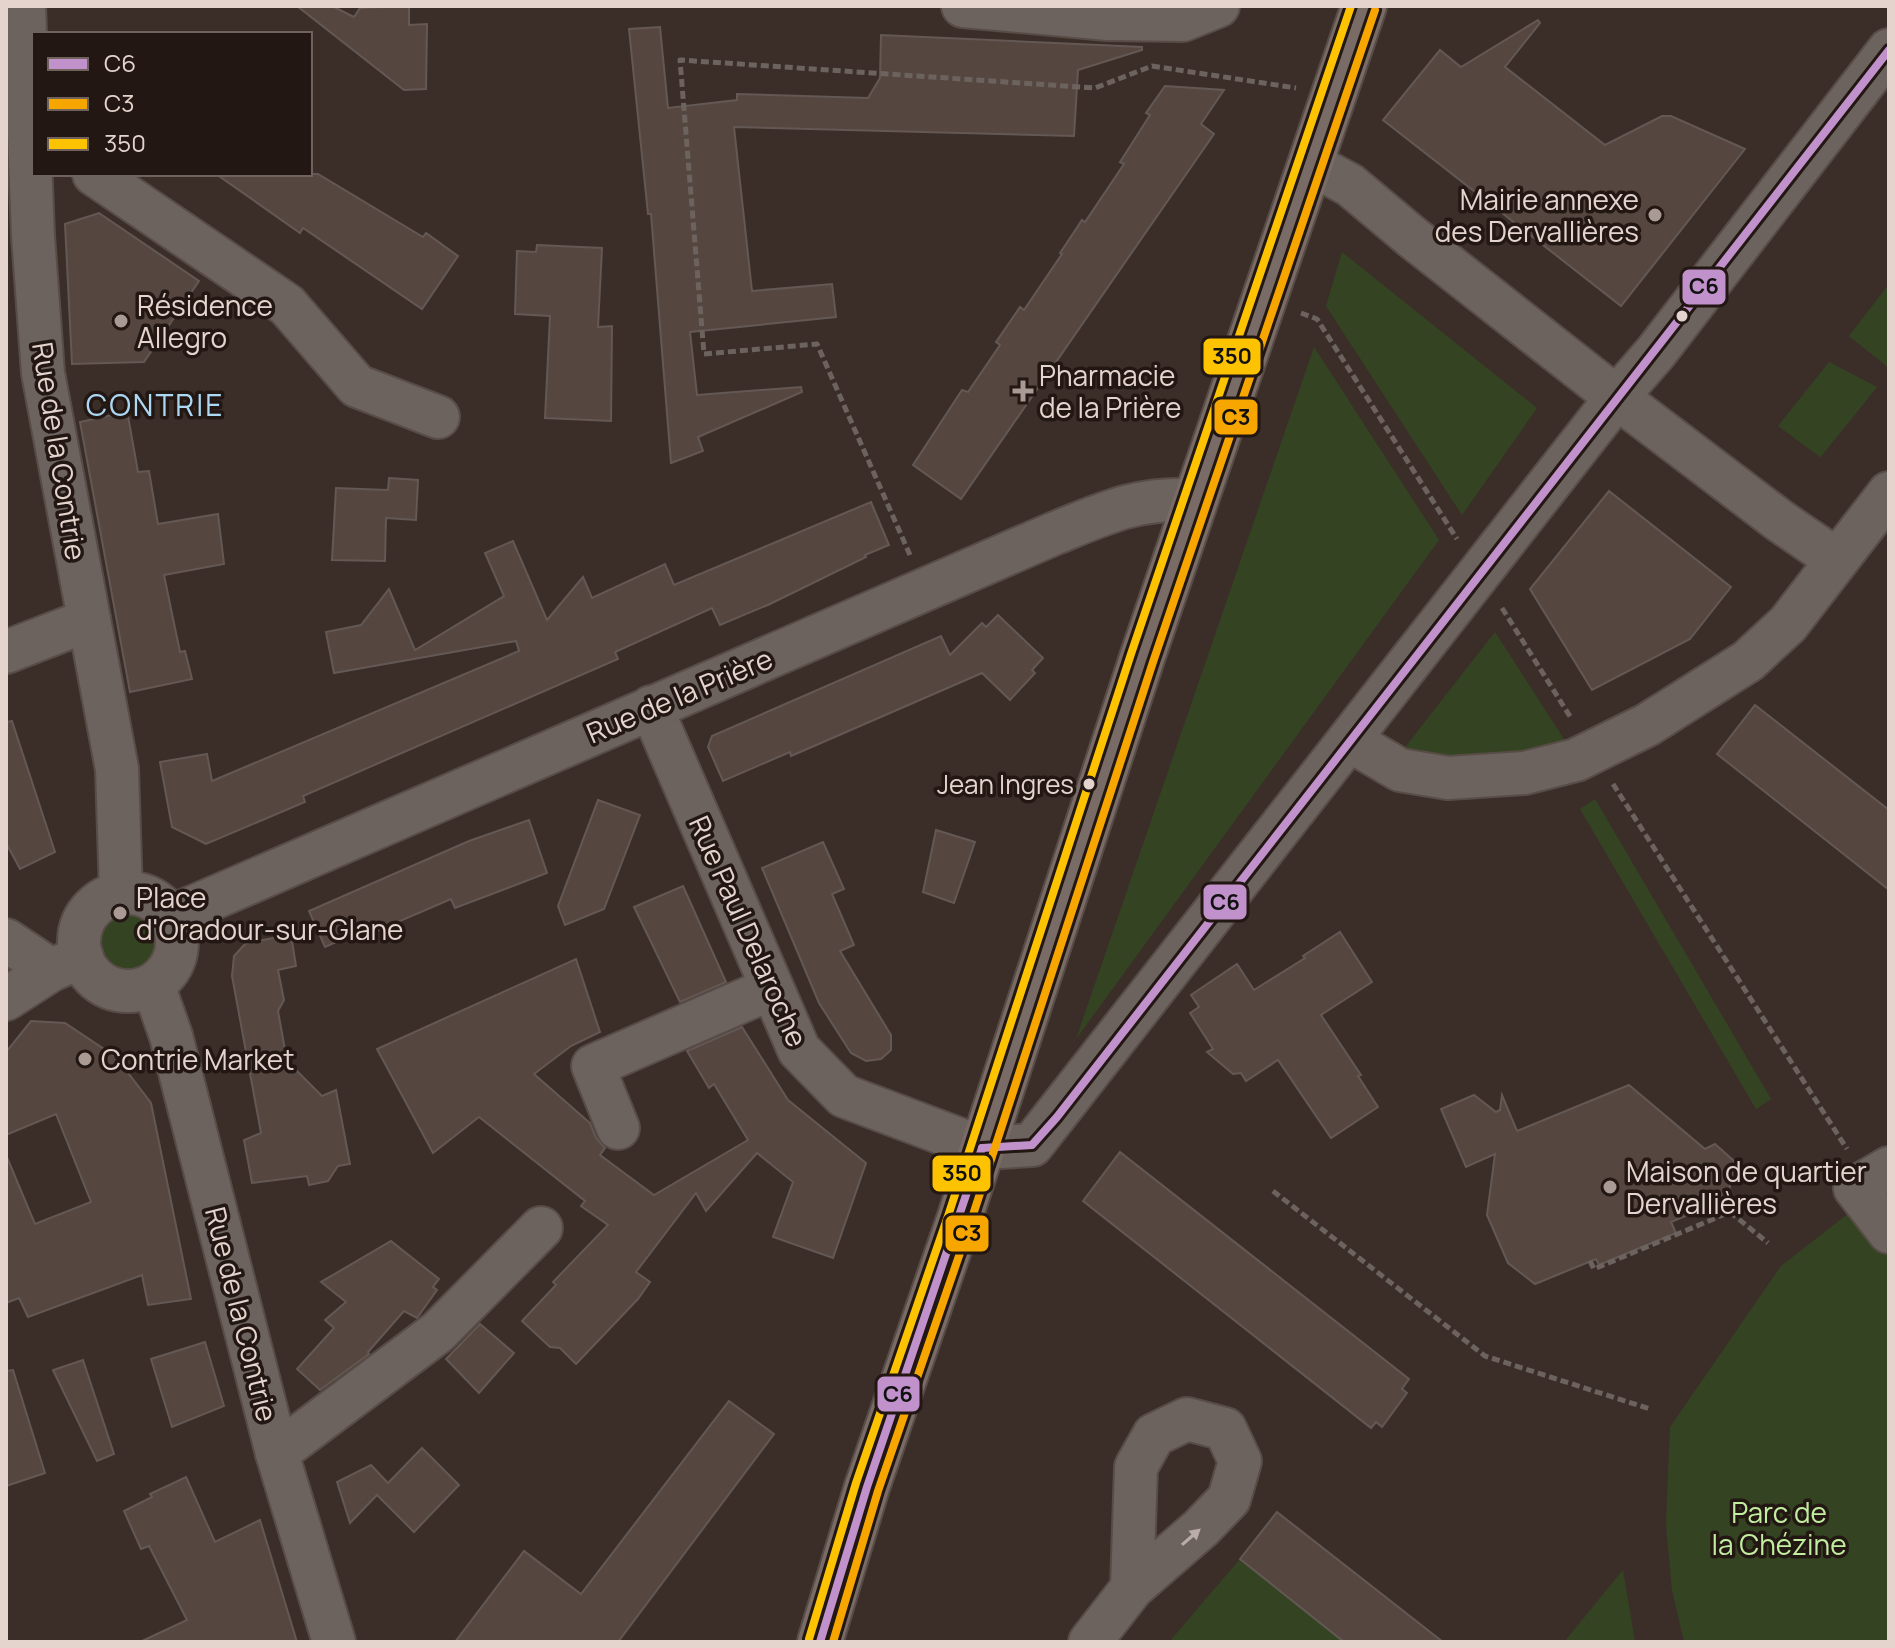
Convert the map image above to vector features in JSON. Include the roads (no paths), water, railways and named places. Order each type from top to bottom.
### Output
[{"type":"main road","points":[[820,1642],[867,1487],[1262,300],[1364,6]]},
{"type":"street","name":"Rue de la Contrie","points":[[24,6],[32,132],[20,237],[117,769],[121,894]]},
{"type":"street","points":[[963,6],[1108,19],[1183,20],[1218,6]]},
{"type":"street","points":[[982,1148],[1032,1145],[1884,57]]},
{"type":"street","points":[[1311,164],[1350,185],[1617,397],[1780,521],[1837,560]]},
{"type":"street","points":[[97,176],[287,305],[357,386],[438,417]]},
{"type":"street","points":[[1349,740],[1400,770],[1448,778],[1525,773],[1551,768],[1592,751],[1647,725],[1748,661],[1788,624],[1889,493]]},
{"type":"street","name":"Rue de la Prière","points":[[170,917],[1110,511],[1144,501],[1196,500]]},
{"type":"street","points":[[6,652],[89,620]]},
{"type":"street","name":"Rue Paul Delaroche","points":[[651,707],[799,1050],[844,1096],[982,1148]]},
{"type":"street","points":[[6,940],[66,964],[90,973],[110,988],[133,991],[153,985],[166,973],[175,956],[177,941],[170,917],[158,903],[147,897],[121,894],[103,901],[87,916],[66,964],[6,999]]},
{"type":"street","name":"Rue de la Contrie","points":[[153,985],[171,1036],[277,1453],[334,1642]]},
{"type":"street","points":[[618,1128],[593,1066],[772,988]]},
{"type":"street","points":[[1878,1174],[1855,1188],[1889,1232]]},
{"type":"street","points":[[277,1453],[438,1332],[541,1228]]},
{"type":"street","points":[[1090,1642],[1132,1588]]},
{"type":"place","name":"Mairie annexe des Dervallières","points":[[1655,215]]},
{"type":"place","name":"Résidence Allegro","points":[[121,321]]},
{"type":"place","name":"Pharmacie de la Prière","points":[[1023,391]]},
{"type":"place","name":"Jean Ingres","points":[[1089,784]]},
{"type":"place","name":"Place d'Oradour-sur-Glane","points":[[120,913]]},
{"type":"place","name":"Contrie Market","points":[[85,1059]]},
{"type":"place","name":"Maison de quartier Dervallières","points":[[1610,1187]]},
{"type":"district","name":"CONTRIE","points":[[155,404]]},
{"type":"park label","name":"Parc de la Chézine","points":[[1779,1528]]}]
